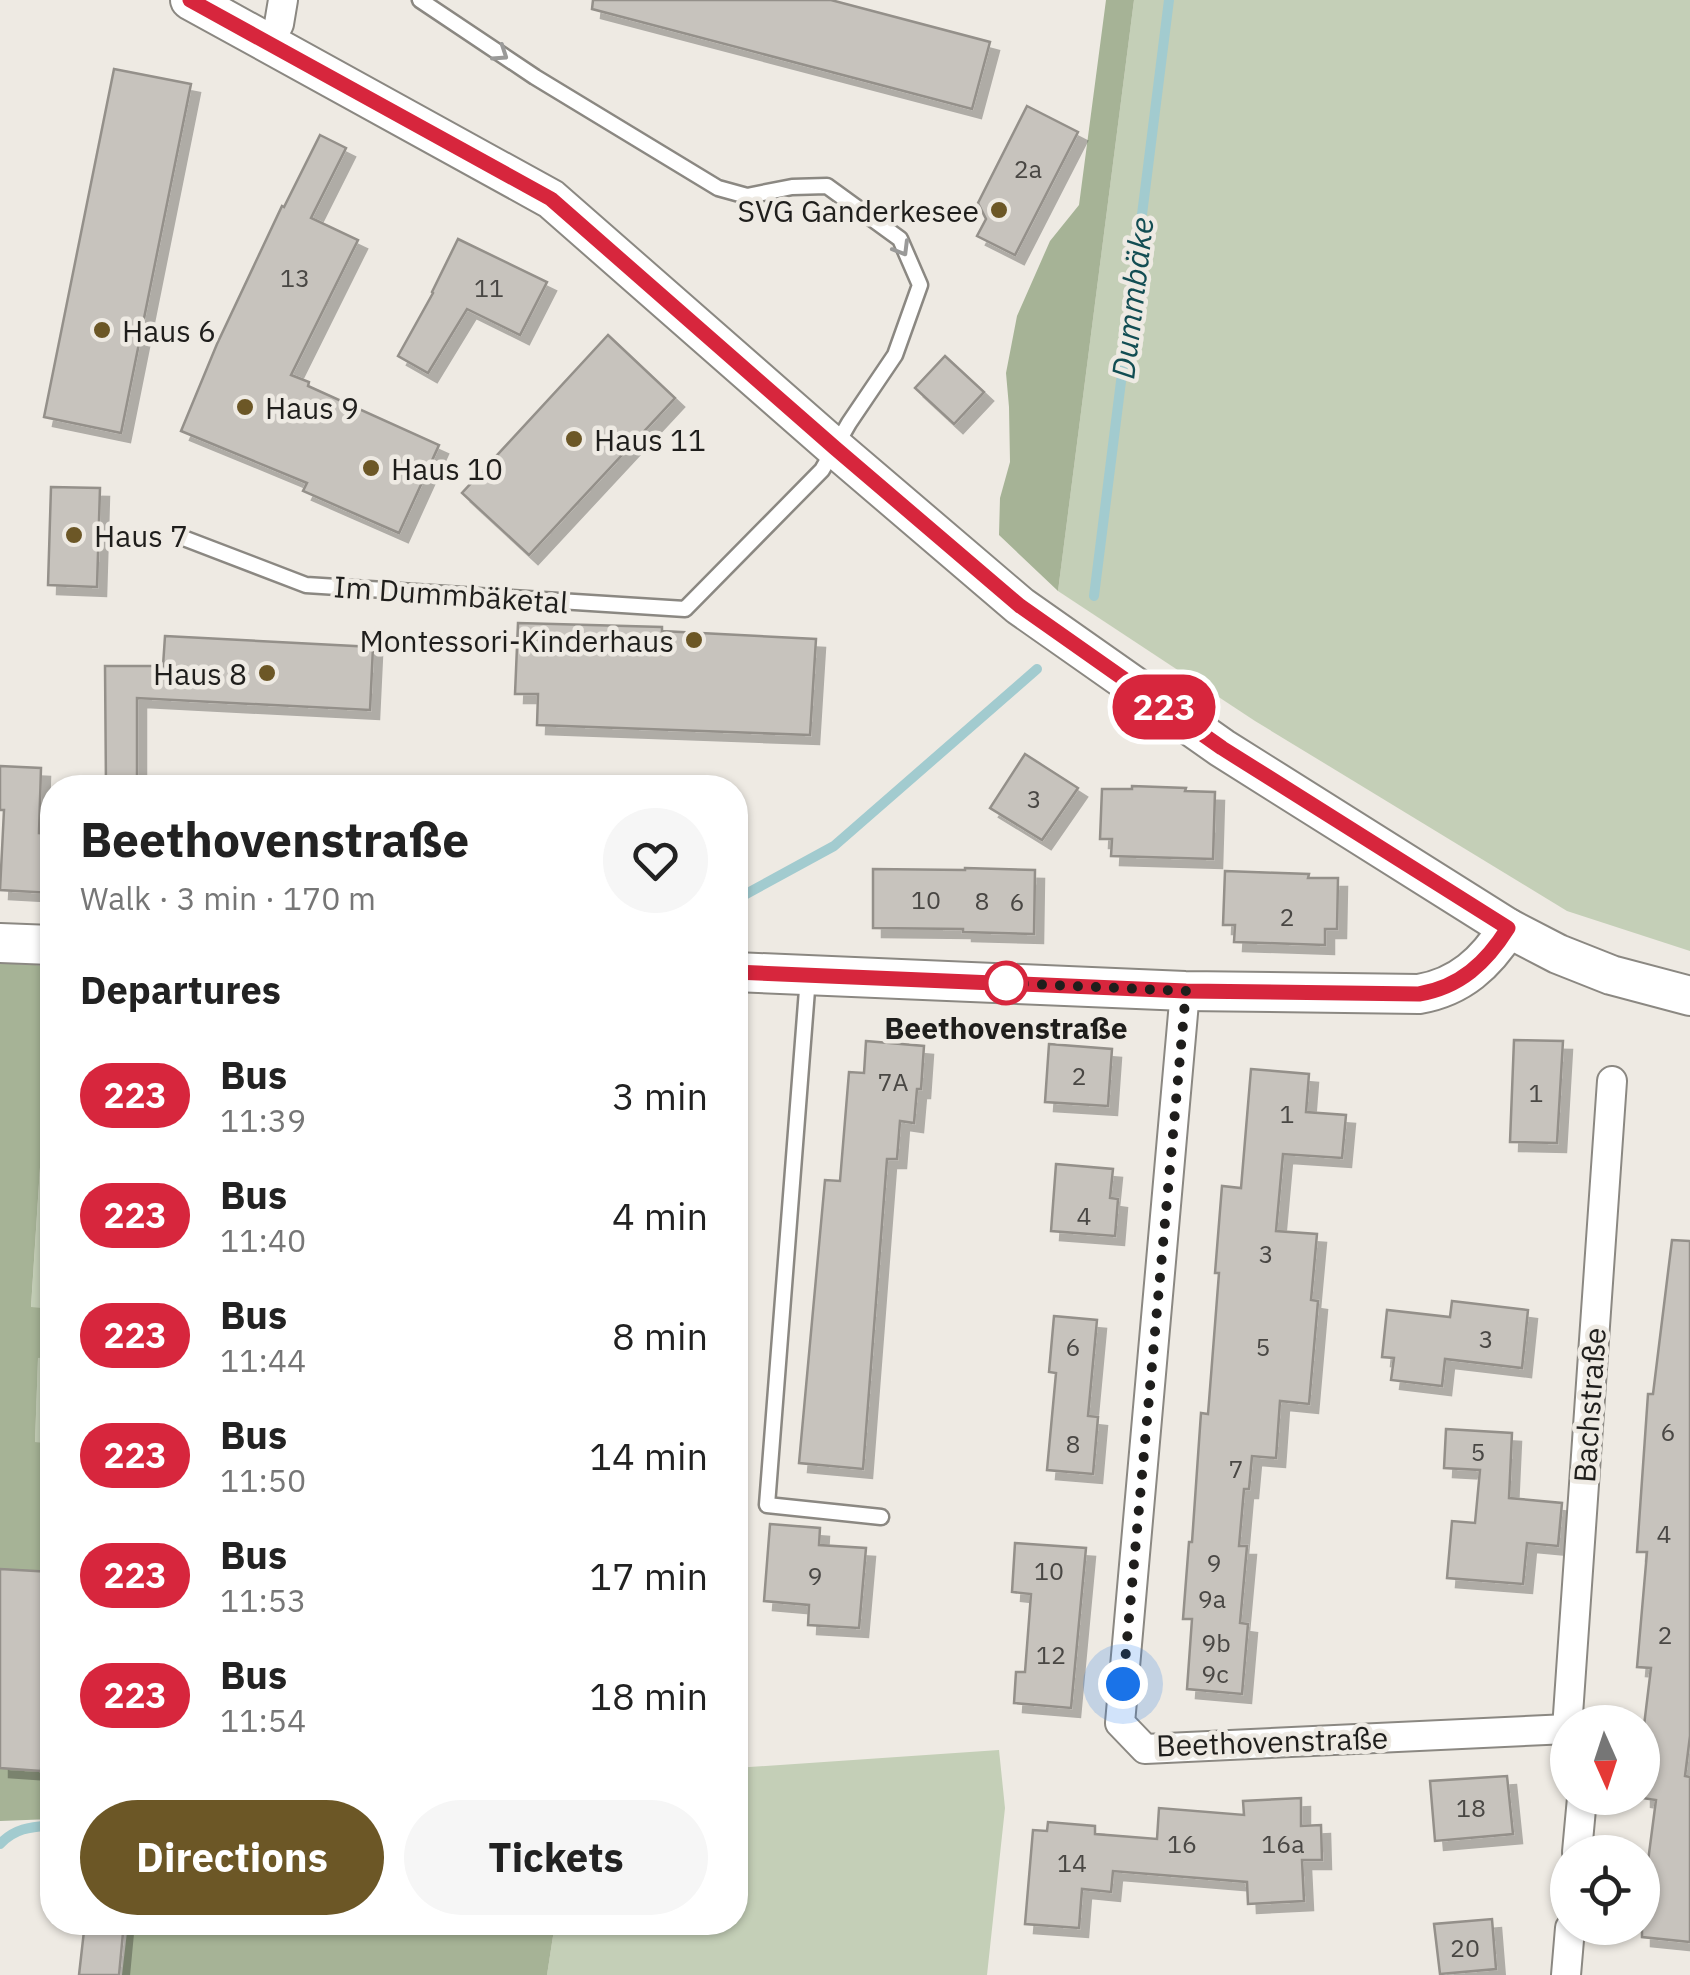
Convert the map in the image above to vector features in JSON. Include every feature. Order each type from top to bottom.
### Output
[{"type":"street","points":[[190,0],[551,199],[842,436],[1020,606],[1222,748],[1508,928],[1610,975],[1690,996]]},
{"type":"street","points":[[269,42],[279,24],[283,0]]},
{"type":"street","points":[[748,973],[1186,991],[1419,994],[1437,991],[1462,978],[1492,954],[1508,928]]},
{"type":"street","points":[[0,942],[40,944]]},
{"type":"street","name":"Beethovenstraße","points":[[1186,991],[1120,1723],[1145,1749],[1550,1730]]},
{"type":"street","name":"Bachstraße","points":[[1569,1705],[1612,1081]]},
{"type":"street","points":[[1566,1975],[1569,1945]]},
{"type":"lane","points":[[420,0],[535,77],[718,188],[747,196],[792,186],[826,186],[900,239],[920,285],[895,355],[842,436]]},
{"type":"lane","name":"Im Dummbäketal","points":[[186,538],[306,586],[685,609],[822,470],[842,436]]},
{"type":"lane","points":[[808,975],[767,1505],[881,1517]]},
{"type":"green space","points":[[1106,0],[1134,0],[1058,591],[999,535],[1000,498],[1010,462],[1006,373],[1017,316],[1050,241],[1079,205]]},
{"type":"green space","points":[[1134,0],[1690,0],[1690,951],[1567,911],[1255,721],[1058,591]]},
{"type":"green space","points":[[0,963],[40,965],[40,1168],[31,1307],[40,1308],[35,1442],[40,1442],[40,1572],[0,1569]]},
{"type":"green space","points":[[40,1168],[40,1308],[31,1308]]},
{"type":"green space","points":[[38,1357],[40,1357],[40,1442],[35,1442]]},
{"type":"green space","points":[[999,1750],[1005,1808],[987,1975],[547,1975],[553,1935],[748,1935],[748,1767]]},
{"type":"green space","points":[[0,1768],[40,1770],[40,1819],[0,1821]]},
{"type":"green space","points":[[127,1935],[553,1935],[547,1975],[122,1975]]},
{"type":"building","points":[[593,0],[831,0],[990,42],[972,109],[592,9]]},
{"type":"building","name":"Haus 6","points":[[114,69],[191,84],[121,433],[44,417]]},
{"type":"building","points":[[1027,106],[1078,132],[1015,255],[977,236],[986,219],[978,203]]},
{"type":"building","points":[[320,135],[346,148],[311,218],[358,240],[291,375],[439,445],[399,533],[303,491],[307,483],[181,431],[217,344]]},
{"type":"building","points":[[458,239],[547,282],[520,335],[467,309],[428,373],[398,356]]},
{"type":"building","name":"Haus 11","points":[[608,335],[675,398],[529,555],[462,493]]},
{"type":"building","points":[[945,356],[984,392],[954,424],[915,388]]},
{"type":"building","name":"Haus 7","points":[[51,487],[100,488],[97,587],[48,585]]},
{"type":"building","points":[[518,623],[662,627],[662,631],[816,639],[810,735],[537,725],[538,694],[515,694]]},
{"type":"building","name":"Haus 8","points":[[165,636],[373,647],[370,710],[137,698],[137,775],[106,775],[105,666],[163,666]]},
{"type":"building","points":[[1025,754],[1078,788],[1042,840],[990,808]]},
{"type":"building","points":[[0,766],[41,768],[40,892],[0,890],[4,810],[0,810]]},
{"type":"building","points":[[1132,786],[1215,792],[1213,859],[1111,856],[1112,839],[1100,839],[1102,789]]},
{"type":"building","points":[[873,869],[1035,870],[1034,934],[873,928]]},
{"type":"building","points":[[1225,871],[1338,878],[1337,929],[1325,929],[1325,945],[1234,942],[1235,925],[1223,925]]},
{"type":"building","points":[[1514,1040],[1563,1041],[1557,1143],[1510,1142]]},
{"type":"building","points":[[866,1041],[924,1046],[914,1123],[900,1121],[897,1159],[887,1159],[863,1469],[799,1463],[825,1180],[840,1181],[849,1072],[864,1073]]},
{"type":"building","points":[[1049,1044],[1112,1049],[1108,1106],[1045,1102]]},
{"type":"building","points":[[1251,1069],[1309,1074],[1306,1112],[1346,1115],[1342,1158],[1283,1154],[1276,1231],[1317,1234],[1311,1300],[1318,1301],[1309,1404],[1280,1401],[1276,1458],[1252,1456],[1249,1489],[1244,1489],[1239,1546],[1247,1546],[1240,1623],[1248,1624],[1242,1694],[1187,1689],[1192,1619],[1183,1619],[1201,1413],[1208,1414],[1222,1186],[1241,1188]]},
{"type":"building","points":[[1056,1164],[1113,1169],[1110,1198],[1118,1199],[1115,1236],[1051,1231]]},
{"type":"building","points":[[1672,1240],[1690,1241],[1690,1736],[1685,1776],[1690,1777],[1690,1942],[1660,1939],[1660,1835],[1651,1835],[1654,1815],[1660,1815],[1660,1705],[1646,1705],[1651,1668],[1637,1667],[1647,1552],[1637,1552],[1648,1394],[1653,1394]]},
{"type":"building","points":[[1452,1301],[1528,1310],[1522,1368],[1445,1359],[1442,1386],[1391,1380],[1394,1358],[1382,1357],[1387,1310],[1450,1317]]},
{"type":"building","points":[[1054,1316],[1097,1320],[1088,1416],[1098,1417],[1093,1474],[1047,1470],[1056,1373],[1049,1372]]},
{"type":"building","points":[[1446,1429],[1512,1433],[1509,1498],[1562,1503],[1558,1546],[1527,1543],[1523,1584],[1447,1578],[1452,1521],[1475,1523],[1480,1470],[1444,1468]]},
{"type":"building","points":[[770,1524],[820,1528],[819,1545],[866,1548],[859,1628],[808,1625],[809,1605],[764,1601]]},
{"type":"building","points":[[1015,1543],[1086,1548],[1071,1708],[1014,1703],[1016,1672],[1025,1672],[1031,1594],[1012,1592]]},
{"type":"building","points":[[0,1569],[40,1571],[40,1771],[0,1768]]},
{"type":"building","points":[[1507,1776],[1513,1834],[1435,1841],[1430,1781]]},
{"type":"building","points":[[1301,1798],[1301,1826],[1321,1825],[1322,1860],[1302,1860],[1304,1901],[1248,1904],[1247,1882],[1113,1871],[1111,1892],[1082,1889],[1079,1928],[1025,1924],[1033,1830],[1047,1831],[1048,1822],[1095,1826],[1095,1834],[1157,1839],[1159,1808],[1244,1815],[1243,1801]]},
{"type":"building","points":[[1492,1919],[1496,1969],[1440,1974],[1434,1924]]},
{"type":"building","points":[[84,1935],[123,1935],[119,1975],[79,1975]]},
{"type":"waterway","name":"Dummbäke","points":[[1094,596],[1169,0]]},
{"type":"waterway","name":"Dummbäke","points":[[748,893],[834,846],[1037,669]]},
{"type":"waterway","name":"Dummbäke","points":[[0,1844],[18,1831],[40,1827]]},
{"type":"bus line","name":"223","points":[[190,0],[551,199],[1020,606],[1222,748],[1508,928],[1492,954],[1462,978],[1437,991],[1419,994],[1186,991],[748,973]]},
{"type":"place","name":"SVG Ganderkesee","points":[[999,210]]},
{"type":"place","name":"Haus 6","points":[[102,330]]},
{"type":"place","name":"Haus 9","points":[[245,407]]},
{"type":"place","name":"Haus 11","points":[[574,439]]},
{"type":"place","name":"Haus 10","points":[[371,468]]},
{"type":"place","name":"Haus 7","points":[[74,535]]},
{"type":"place","name":"Montessori-Kinderhaus","points":[[694,640]]},
{"type":"place","name":"Haus 8","points":[[267,673]]},
{"type":"place","name":"Beethovenstraße","points":[[1006,983]]},
{"type":"route","points":[[1006,983],[1186,991],[1123,1684]]}]
